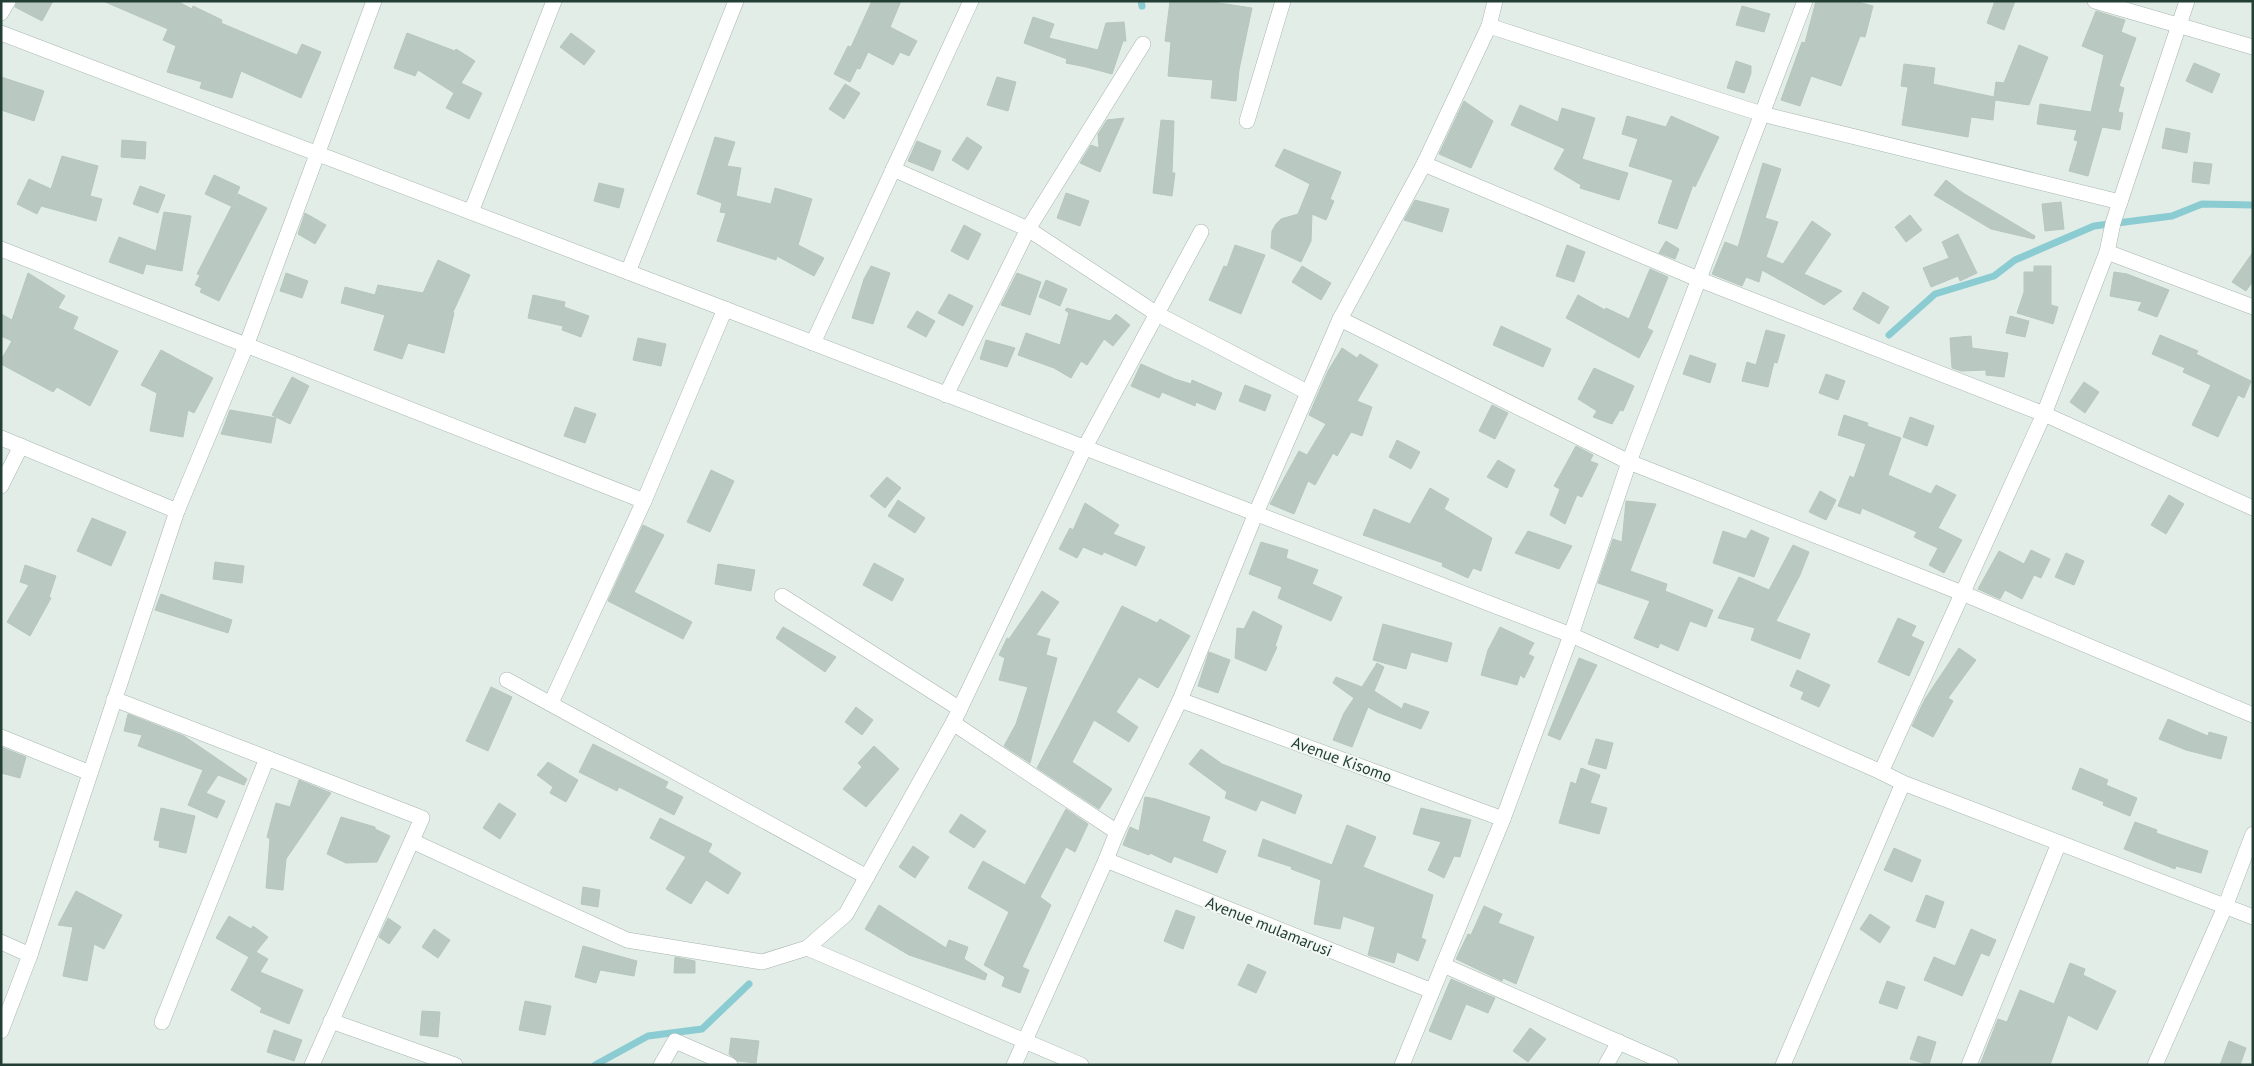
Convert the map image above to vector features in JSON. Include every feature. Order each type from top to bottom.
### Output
[{"type":"street","points":[[1,13],[8,1]]},
{"type":"street","points":[[1,1032],[30,954],[177,511],[246,346],[374,1]]},
{"type":"street","points":[[471,212],[554,1]]},
{"type":"street","points":[[628,272],[736,1]]},
{"type":"street","points":[[813,344],[971,1]]},
{"type":"street","points":[[1247,121],[1283,1]]},
{"type":"street","points":[[1014,1065],[1117,832],[1180,700],[1307,392],[1340,319],[1424,164],[1489,26],[1494,1]]},
{"type":"street","points":[[1402,1065],[1504,819],[1571,635],[1629,462],[1805,1]]},
{"type":"street","points":[[2095,1],[2253,47]]},
{"type":"street","points":[[1881,772],[2044,414],[2107,252],[2120,202],[2187,1]]},
{"type":"street","points":[[1489,26],[1762,114],[2120,202]]},
{"type":"street","points":[[1,33],[1085,447],[1571,635],[1903,783],[2253,917]]},
{"type":"street","points":[[946,395],[1028,229],[1143,44]]},
{"type":"street","points":[[1424,164],[1698,280],[2044,414],[2253,508]]},
{"type":"street","points":[[893,169],[1028,229],[1157,314],[1307,392]]},
{"type":"street","points":[[412,841],[628,940],[762,962],[807,948],[846,914],[953,723],[1085,447],[1200,232]]},
{"type":"street","points":[[1,249],[644,501]]},
{"type":"street","points":[[2107,252],[2253,307]]},
{"type":"street","points":[[551,703],[644,501],[725,309]]},
{"type":"street","points":[[1340,319],[1629,462],[1962,593],[2253,716]]},
{"type":"street","points":[[1,438],[177,511]]},
{"type":"street","points":[[1,486],[21,446]]},
{"type":"street","points":[[782,596],[960,709]]},
{"type":"street","points":[[507,680],[867,877]]},
{"type":"street","points":[[114,699],[422,818],[312,1065]]},
{"type":"street","name":"Avenue Kisomo","points":[[1180,700],[1504,819]]},
{"type":"street","points":[[953,723],[1117,832]]},
{"type":"street","points":[[1,737],[90,773]]},
{"type":"street","points":[[162,1022],[267,758]]},
{"type":"street","points":[[1784,1065],[1903,783]]},
{"type":"street","points":[[2157,1064],[2225,907],[2253,834]]},
{"type":"street","points":[[1969,1065],[2059,843]]},
{"type":"street","name":"Avenue mulamarusi","points":[[1106,860],[1432,991]]},
{"type":"street","points":[[1,942],[30,954]]},
{"type":"street","points":[[807,948],[1024,1039],[1081,1065]]},
{"type":"street","points":[[1443,965],[1671,1065]]},
{"type":"street","points":[[331,1021],[455,1065]]},
{"type":"street","points":[[661,1065],[675,1041],[730,1065]]},
{"type":"street","points":[[1606,1065],[1619,1042]]},
{"type":"building","points":[[17,1],[53,1],[42,21],[15,7]]},
{"type":"building","points":[[103,1],[177,1],[192,9],[193,6],[222,20],[221,23],[297,55],[302,44],[321,52],[301,98],[241,71],[232,98],[200,88],[202,82],[167,72],[176,46],[163,40],[168,29]]},
{"type":"building","points":[[872,1],[901,1],[890,27],[917,41],[909,56],[900,52],[893,65],[868,52],[860,69],[857,68],[850,82],[834,74],[848,46],[851,47]]},
{"type":"building","points":[[1170,1],[1206,1],[1252,8],[1239,70],[1236,101],[1211,98],[1213,80],[1168,76],[1171,42],[1165,41]]},
{"type":"building","points":[[1816,1],[1854,1],[1873,6],[1865,37],[1860,36],[1841,86],[1811,76],[1800,106],[1781,100],[1802,42],[1805,43]]},
{"type":"building","points":[[1995,1],[2015,1],[2004,30],[1987,23]]},
{"type":"building","points":[[1742,6],[1770,14],[1764,32],[1736,25]]},
{"type":"building","points":[[2096,11],[2125,20],[2121,32],[2136,38],[2119,86],[2124,88],[2118,112],[2123,113],[2120,130],[2102,127],[2088,176],[2069,171],[2078,141],[2074,140],[2077,130],[2037,124],[2040,104],[2091,112],[2104,55],[2082,46]]},
{"type":"building","points":[[1033,17],[1054,24],[1049,38],[1098,50],[1106,23],[1124,22],[1126,41],[1123,41],[1112,74],[1066,63],[1067,59],[1024,43]]},
{"type":"building","points":[[407,33],[455,51],[456,49],[475,61],[461,83],[482,93],[469,119],[446,108],[454,93],[418,70],[415,76],[394,68]]},
{"type":"building","points":[[571,33],[595,51],[584,65],[560,47]]},
{"type":"building","points":[[2019,45],[2048,57],[2029,105],[1995,100],[1993,120],[1971,117],[1968,137],[1902,125],[1908,87],[1901,86],[1904,64],[1935,68],[1933,84],[1994,97],[1996,82],[2004,83]]},
{"type":"building","points":[[1736,61],[1751,66],[1751,73],[1744,93],[1727,88]]},
{"type":"building","points":[[2194,63],[2220,74],[2212,93],[2186,81]]},
{"type":"building","points":[[1,77],[44,91],[34,121],[1,110]]},
{"type":"building","points":[[997,77],[1016,82],[1008,111],[987,105]]},
{"type":"building","points":[[845,84],[860,93],[844,119],[829,109]]},
{"type":"building","points":[[1464,101],[1493,121],[1471,168],[1439,154]]},
{"type":"building","points":[[1520,105],[1558,122],[1562,108],[1595,118],[1582,159],[1628,173],[1619,200],[1580,188],[1581,185],[1554,169],[1565,149],[1511,125]]},
{"type":"building","points":[[1627,116],[1666,127],[1671,116],[1719,137],[1695,187],[1693,185],[1677,229],[1658,223],[1673,180],[1629,166],[1638,139],[1622,134]]},
{"type":"building","points":[[1124,118],[1100,172],[1080,163],[1091,145],[1099,148],[1098,134],[1107,120]]},
{"type":"building","points":[[1161,120],[1174,121],[1172,173],[1175,173],[1172,196],[1153,193]]},
{"type":"building","points":[[2166,128],[2190,133],[2187,153],[2162,148]]},
{"type":"building","points":[[715,137],[735,142],[727,166],[741,168],[736,196],[771,204],[775,188],[812,199],[798,245],[824,258],[814,276],[777,256],[776,260],[717,241],[726,213],[720,212],[722,203],[697,194]]},
{"type":"building","points":[[967,137],[982,147],[968,170],[952,160]]},
{"type":"building","points":[[122,140],[146,142],[145,159],[121,157]]},
{"type":"building","points":[[917,141],[941,151],[933,171],[908,161]]},
{"type":"building","points":[[1284,149],[1341,172],[1330,199],[1334,201],[1326,220],[1312,214],[1311,241],[1301,262],[1271,248],[1272,231],[1276,224],[1281,219],[1298,214],[1310,184],[1275,166]]},
{"type":"building","points":[[62,156],[98,166],[90,196],[102,199],[96,221],[41,206],[37,214],[17,204],[29,179],[51,189]]},
{"type":"building","points":[[2194,162],[2212,164],[2209,184],[2192,182]]},
{"type":"building","points":[[1763,163],[1781,169],[1765,218],[1778,222],[1766,257],[1783,264],[1812,221],[1831,234],[1804,274],[1842,291],[1824,305],[1762,270],[1759,282],[1746,277],[1742,286],[1712,274],[1725,242],[1738,247]]},
{"type":"building","points":[[214,175],[240,187],[231,206],[205,194]]},
{"type":"building","points":[[1946,180],[1963,193],[2035,236],[2034,239],[1991,229],[1934,195]]},
{"type":"building","points":[[599,183],[624,189],[619,208],[594,201]]},
{"type":"building","points":[[140,186],[165,195],[158,213],[133,204]]},
{"type":"building","points":[[1066,193],[1089,201],[1080,226],[1057,218]]},
{"type":"building","points":[[238,194],[267,208],[219,301],[200,292],[202,288],[195,285],[200,275],[197,274]]},
{"type":"building","points":[[1415,200],[1449,209],[1442,232],[1404,220]]},
{"type":"building","points":[[2061,202],[2064,229],[2045,231],[2042,204]]},
{"type":"building","points":[[164,212],[191,216],[182,271],[146,264],[143,274],[109,262],[119,237],[156,251]]},
{"type":"building","points":[[305,213],[326,225],[315,244],[298,234]]},
{"type":"building","points":[[1910,215],[1922,230],[1906,242],[1895,227]]},
{"type":"building","points":[[964,225],[981,234],[968,260],[951,251]]},
{"type":"building","points":[[1958,234],[1977,273],[1960,281],[1958,276],[1931,287],[1923,268],[1949,258],[1942,242]]},
{"type":"building","points":[[1666,241],[1679,249],[1675,259],[1659,253]]},
{"type":"building","points":[[1235,245],[1265,255],[1241,314],[1209,300],[1224,266],[1227,267]]},
{"type":"building","points":[[1567,245],[1585,252],[1574,282],[1556,276]]},
{"type":"building","points":[[2253,252],[2253,281],[2246,291],[2232,282]]},
{"type":"building","points":[[438,260],[470,275],[453,312],[444,353],[408,343],[402,359],[374,350],[385,315],[341,303],[345,287],[375,295],[378,285],[423,293]]},
{"type":"building","points":[[871,266],[890,273],[873,324],[852,318],[864,279]]},
{"type":"building","points":[[1302,266],[1331,283],[1321,300],[1292,282]]},
{"type":"building","points":[[2034,266],[2051,266],[2051,305],[2058,307],[2053,324],[2017,313],[2024,292],[2024,272],[2034,272]]},
{"type":"building","points":[[1650,269],[1668,277],[1647,328],[1653,331],[1639,358],[1566,318],[1578,295],[1605,310],[1606,308],[1629,319]]},
{"type":"building","points":[[2114,272],[2127,274],[2169,290],[2157,317],[2138,310],[2142,302],[2110,296]]},
{"type":"building","points":[[28,273],[65,296],[58,308],[78,317],[73,329],[118,351],[90,406],[57,387],[53,392],[1,364],[1,360],[12,341],[1,336],[1,314],[12,320]]},
{"type":"building","points":[[286,273],[308,281],[302,298],[280,291]]},
{"type":"building","points":[[1017,273],[1041,282],[1030,315],[1001,305]]},
{"type":"building","points":[[1046,280],[1067,289],[1060,306],[1039,297]]},
{"type":"building","points":[[1863,292],[1889,307],[1879,324],[1853,309]]},
{"type":"building","points":[[949,294],[973,306],[963,326],[938,313]]},
{"type":"building","points":[[533,295],[565,302],[564,307],[589,316],[581,337],[562,330],[563,326],[528,318]]},
{"type":"building","points":[[1067,308],[1110,321],[1116,314],[1130,325],[1113,346],[1104,339],[1087,365],[1081,361],[1071,378],[1054,368],[1018,355],[1026,333],[1060,345],[1069,313],[1065,310]]},
{"type":"building","points":[[917,311],[935,321],[926,337],[907,327]]},
{"type":"building","points":[[2010,316],[2029,321],[2025,337],[2006,333]]},
{"type":"building","points":[[1501,326],[1551,349],[1543,367],[1493,345]]},
{"type":"building","points":[[1766,330],[1785,335],[1777,363],[1774,362],[1768,387],[1742,381],[1747,362],[1756,365]]},
{"type":"building","points":[[2160,335],[2198,351],[2196,354],[2251,381],[2244,398],[2238,395],[2218,437],[2192,425],[2211,385],[2183,372],[2185,368],[2152,354]]},
{"type":"building","points":[[1971,336],[1972,348],[2008,353],[2004,377],[1986,375],[1986,370],[1961,371],[1952,368],[1950,338]]},
{"type":"building","points":[[638,338],[666,344],[661,366],[633,360]]},
{"type":"building","points":[[986,340],[1015,348],[1007,367],[980,359]]},
{"type":"building","points":[[1342,348],[1357,358],[1360,354],[1378,365],[1357,401],[1372,407],[1362,436],[1351,432],[1337,456],[1333,453],[1315,485],[1308,481],[1294,514],[1270,504],[1299,451],[1307,455],[1326,424],[1309,415],[1328,371]]},
{"type":"building","points":[[161,350],[213,378],[194,413],[188,410],[183,437],[150,431],[157,393],[141,385]]},
{"type":"building","points":[[1690,355],[1716,364],[1710,383],[1683,374]]},
{"type":"building","points":[[1141,364],[1175,379],[1191,384],[1192,380],[1222,393],[1215,410],[1196,402],[1195,406],[1162,392],[1159,398],[1131,386]]},
{"type":"building","points":[[1594,368],[1634,386],[1623,411],[1620,410],[1612,424],[1593,417],[1597,411],[1578,399]]},
{"type":"building","points":[[1826,374],[1845,381],[1838,400],[1819,393]]},
{"type":"building","points":[[292,377],[309,386],[290,424],[272,415]]},
{"type":"building","points":[[2084,382],[2099,392],[2085,413],[2070,402]]},
{"type":"building","points":[[1245,385],[1271,395],[1265,411],[1239,401]]},
{"type":"building","points":[[1492,405],[1508,413],[1495,439],[1479,431]]},
{"type":"building","points":[[575,407],[596,414],[585,443],[564,436]]},
{"type":"building","points":[[230,410],[276,418],[271,443],[221,434]]},
{"type":"building","points":[[1844,415],[1868,423],[1867,426],[1901,438],[1888,475],[1931,494],[1936,485],[1956,495],[1938,528],[1962,540],[1944,573],[1929,565],[1938,548],[1914,537],[1917,532],[1862,508],[1860,514],[1838,506],[1850,476],[1854,478],[1866,444],[1838,435]]},
{"type":"building","points":[[1910,417],[1934,426],[1927,446],[1903,437]]},
{"type":"building","points":[[1397,440],[1420,452],[1411,469],[1389,457]]},
{"type":"building","points":[[1576,446],[1593,455],[1590,461],[1598,464],[1582,497],[1577,495],[1565,524],[1550,515],[1560,489],[1554,486]]},
{"type":"building","points":[[1498,460],[1515,470],[1507,488],[1487,477]]},
{"type":"building","points":[[711,470],[734,481],[710,532],[687,522]]},
{"type":"building","points":[[887,477],[901,488],[885,508],[870,496]]},
{"type":"building","points":[[1430,488],[1449,499],[1444,509],[1492,538],[1481,571],[1473,568],[1468,578],[1442,566],[1443,563],[1363,535],[1374,509],[1410,524]]},
{"type":"building","points":[[1820,491],[1836,500],[1826,520],[1809,512]]},
{"type":"building","points":[[2169,495],[2184,504],[2166,534],[2151,525]]},
{"type":"building","points":[[898,500],[925,518],[915,533],[888,516]]},
{"type":"building","points":[[1626,501],[1656,504],[1630,571],[1667,584],[1665,591],[1713,610],[1706,627],[1690,621],[1678,651],[1660,643],[1658,648],[1634,638],[1650,601],[1598,583],[1613,539],[1622,542]]},
{"type":"building","points":[[1085,503],[1119,525],[1113,534],[1145,547],[1136,566],[1104,552],[1102,555],[1083,547],[1077,558],[1059,549],[1070,528],[1073,530]]},
{"type":"building","points":[[92,518],[126,532],[111,566],[77,551]]},
{"type":"building","points":[[643,525],[664,535],[634,592],[692,622],[683,639],[608,601]]},
{"type":"building","points":[[1751,530],[1769,538],[1754,577],[1713,563],[1723,531],[1746,539]]},
{"type":"building","points":[[1528,531],[1572,546],[1559,569],[1515,553]]},
{"type":"building","points":[[1261,542],[1288,550],[1286,558],[1318,570],[1312,584],[1342,597],[1331,621],[1278,598],[1282,587],[1249,574]]},
{"type":"building","points":[[1793,545],[1809,552],[1800,575],[1776,621],[1810,634],[1800,659],[1751,640],[1755,628],[1718,618],[1739,577],[1769,590]]},
{"type":"building","points":[[2031,550],[2050,559],[2041,578],[2034,575],[2022,599],[2005,590],[2000,599],[1978,589],[1999,551],[2024,564]]},
{"type":"building","points":[[2066,553],[2084,561],[2074,585],[2055,577]]},
{"type":"building","points":[[215,562],[244,566],[242,583],[213,579]]},
{"type":"building","points":[[874,563],[904,579],[892,601],[863,585]]},
{"type":"building","points":[[718,564],[755,570],[751,591],[715,584]]},
{"type":"building","points":[[25,565],[56,576],[49,597],[51,598],[30,636],[7,622],[29,585],[20,582]]},
{"type":"building","points":[[1042,591],[1059,602],[1036,635],[1050,639],[1046,655],[1057,658],[1030,763],[1004,746],[1016,724],[1028,687],[999,680],[1005,658],[999,655],[1007,638],[1009,639]]},
{"type":"building","points":[[161,594],[232,620],[228,633],[155,610]]},
{"type":"building","points":[[1122,606],[1157,623],[1160,619],[1190,636],[1158,688],[1139,677],[1116,712],[1138,727],[1129,742],[1094,720],[1072,762],[1112,789],[1099,809],[1037,768]]},
{"type":"building","points":[[1253,611],[1282,626],[1275,646],[1277,647],[1266,671],[1235,658],[1237,628],[1244,629]]},
{"type":"building","points":[[1898,618],[1916,626],[1911,636],[1924,642],[1909,676],[1878,662]]},
{"type":"building","points":[[1383,624],[1452,643],[1447,662],[1411,652],[1406,669],[1373,660]]},
{"type":"building","points":[[783,627],[836,657],[825,672],[776,638]]},
{"type":"building","points":[[1500,627],[1534,643],[1528,654],[1534,657],[1524,678],[1520,675],[1517,685],[1481,675],[1488,650]]},
{"type":"building","points":[[1959,648],[1976,660],[1948,698],[1953,701],[1933,737],[1912,726],[1925,699]]},
{"type":"building","points":[[1209,652],[1230,660],[1218,693],[1198,686]]},
{"type":"building","points":[[1579,658],[1597,665],[1560,740],[1548,735]]},
{"type":"building","points":[[1377,663],[1384,667],[1374,691],[1402,709],[1404,703],[1429,712],[1421,729],[1368,707],[1352,747],[1333,740],[1344,713],[1354,698],[1333,683],[1336,677],[1362,687]]},
{"type":"building","points":[[1797,670],[1830,685],[1819,707],[1801,699],[1804,692],[1790,686]]},
{"type":"building","points":[[491,687],[512,697],[488,751],[466,741]]},
{"type":"building","points":[[856,707],[873,720],[862,735],[845,722]]},
{"type":"building","points":[[128,714],[184,736],[247,779],[244,785],[218,775],[206,793],[225,801],[217,818],[188,805],[203,770],[138,746],[142,735],[124,731]]},
{"type":"building","points":[[2168,719],[2208,736],[2209,732],[2227,737],[2221,759],[2186,750],[2159,739]]},
{"type":"building","points":[[1596,739],[1613,743],[1606,769],[1588,764]]},
{"type":"building","points":[[593,744],[668,782],[665,788],[683,797],[674,815],[619,787],[617,791],[579,772]]},
{"type":"building","points":[[874,746],[899,769],[866,807],[843,789],[862,767],[858,763]]},
{"type":"building","points":[[1,747],[26,757],[20,778],[1,773]]},
{"type":"building","points":[[1201,749],[1222,764],[1302,795],[1295,814],[1261,800],[1256,811],[1225,798],[1227,792],[1189,764]]},
{"type":"building","points":[[548,762],[578,780],[566,802],[550,793],[553,787],[537,775]]},
{"type":"building","points":[[1581,768],[1600,775],[1590,803],[1607,808],[1599,834],[1559,823],[1571,782],[1576,784]]},
{"type":"building","points":[[2080,768],[2108,780],[2106,785],[2137,798],[2130,816],[2103,805],[2104,802],[2072,789]]},
{"type":"building","points":[[299,780],[331,793],[286,859],[283,890],[266,888],[270,839],[267,837],[276,803],[290,807]]},
{"type":"building","points":[[1145,797],[1210,817],[1202,841],[1226,851],[1217,873],[1174,856],[1171,863],[1150,853],[1149,855],[1123,845],[1130,827],[1139,831]]},
{"type":"building","points":[[499,803],[516,814],[500,839],[483,828]]},
{"type":"building","points":[[161,808],[195,816],[186,853],[159,847],[160,841],[154,840]]},
{"type":"building","points":[[1421,808],[1471,820],[1460,857],[1454,856],[1444,878],[1428,870],[1441,842],[1413,834]]},
{"type":"building","points":[[1066,809],[1088,824],[1075,852],[1066,847],[1040,897],[1051,905],[1022,967],[1029,970],[1020,993],[1002,986],[1005,977],[984,965],[1009,912],[968,888],[983,861],[1025,885]]},
{"type":"building","points":[[961,814],[986,831],[974,848],[949,832]]},
{"type":"building","points":[[341,817],[375,827],[375,829],[390,836],[377,862],[346,863],[327,854]]},
{"type":"building","points":[[660,818],[712,844],[708,852],[741,873],[728,894],[706,880],[691,904],[666,889],[686,857],[650,838]]},
{"type":"building","points":[[2135,822],[2157,830],[2156,833],[2208,851],[2201,873],[2176,866],[2175,869],[2124,849]]},
{"type":"building","points":[[1347,825],[1376,837],[1363,867],[1433,895],[1421,938],[1426,940],[1418,961],[1397,952],[1394,963],[1368,955],[1375,927],[1343,916],[1340,929],[1314,924],[1321,880],[1291,869],[1292,867],[1258,856],[1263,839],[1332,865]]},
{"type":"building","points":[[913,846],[929,857],[915,878],[899,867]]},
{"type":"building","points":[[1894,848],[1921,860],[1912,882],[1884,870]]},
{"type":"building","points":[[583,887],[600,890],[598,907],[581,904]]},
{"type":"building","points":[[76,891],[122,915],[104,949],[94,944],[87,981],[63,976],[73,927],[58,925]]},
{"type":"building","points":[[1926,895],[1944,902],[1935,928],[1916,921]]},
{"type":"building","points":[[879,905],[946,948],[949,940],[968,947],[964,959],[987,974],[985,980],[909,955],[865,929]]},
{"type":"building","points":[[1484,906],[1502,914],[1498,923],[1534,937],[1516,984],[1503,978],[1502,981],[1456,959],[1468,934],[1471,935]]},
{"type":"building","points":[[1176,910],[1195,917],[1183,949],[1164,941]]},
{"type":"building","points":[[1870,914],[1890,927],[1880,943],[1860,929]]},
{"type":"building","points":[[229,916],[251,929],[253,926],[268,937],[256,952],[268,959],[260,972],[303,990],[289,1024],[260,1012],[262,1008],[231,990],[249,957],[216,938]]},
{"type":"building","points":[[388,918],[401,927],[389,944],[379,937]]},
{"type":"building","points":[[434,929],[450,940],[438,958],[422,947]]},
{"type":"building","points":[[1971,929],[1996,940],[1989,956],[1981,953],[1962,996],[1924,980],[1934,957],[1955,966]]},
{"type":"building","points":[[583,946],[637,961],[634,976],[600,970],[596,983],[575,977]]},
{"type":"building","points":[[675,957],[695,961],[695,973],[674,973]]},
{"type":"building","points":[[2070,963],[2085,969],[2083,975],[2116,991],[2097,1030],[2068,1015],[2050,1065],[1980,1065],[1998,1019],[2007,1022],[2020,990],[2054,1004]]},
{"type":"building","points":[[1248,964],[1266,972],[1256,993],[1238,985]]},
{"type":"building","points":[[1451,979],[1495,998],[1488,1013],[1466,1004],[1451,1040],[1429,1031]]},
{"type":"building","points":[[1887,981],[1905,987],[1897,1009],[1879,1003]]},
{"type":"building","points":[[525,1001],[551,1006],[545,1035],[519,1030]]},
{"type":"building","points":[[422,1011],[440,1012],[438,1037],[420,1035]]},
{"type":"building","points":[[1530,1028],[1546,1039],[1528,1062],[1513,1051]]},
{"type":"building","points":[[274,1030],[302,1040],[294,1061],[267,1052]]},
{"type":"building","points":[[1918,1036],[1936,1042],[1929,1065],[1910,1059]]},
{"type":"building","points":[[731,1038],[759,1041],[756,1063],[738,1061],[729,1054]]},
{"type":"building","points":[[2229,1041],[2246,1048],[2240,1065],[2220,1065]]},
{"type":"waterway","points":[[1141,1],[1142,6]]},
{"type":"waterway","points":[[1889,335],[1935,294],[1994,276],[2015,260],[2094,226],[2172,216],[2202,204],[2253,205]]},
{"type":"waterway","points":[[595,1065],[648,1036],[702,1029],[749,984]]}]
